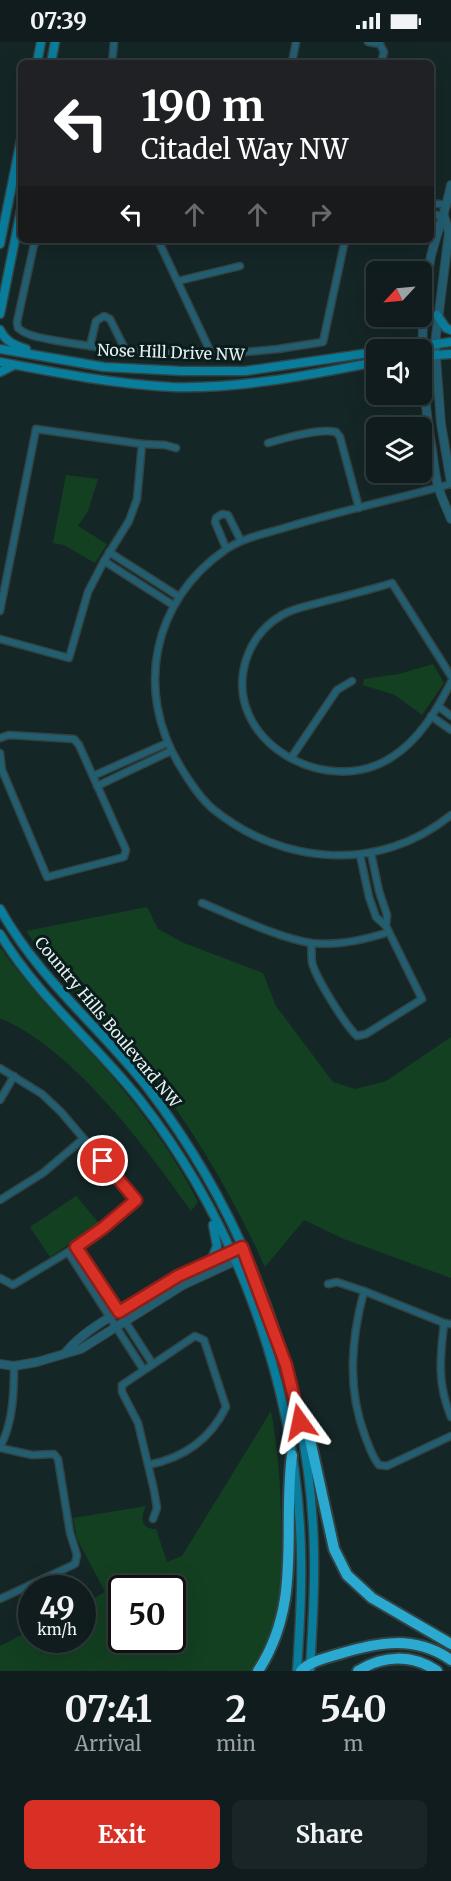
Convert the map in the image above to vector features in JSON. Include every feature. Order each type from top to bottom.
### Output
[{"type":"highway","points":[[298,1414],[307,1426],[334,1549],[347,1575],[372,1598],[451,1644]]},
{"type":"highway","points":[[258,1671],[274,1639],[287,1595],[289,1476],[292,1455]]},
{"type":"highway","points":[[299,1671],[373,1644],[400,1642],[425,1647],[451,1660]]},
{"type":"highway","points":[[358,1671],[377,1661],[399,1658],[422,1663],[437,1671]]},
{"type":"main road","points":[[38,60],[41,42]]},
{"type":"main road","points":[[52,60],[55,42]]},
{"type":"main road","points":[[0,244],[18,155]]},
{"type":"main road","points":[[0,314],[18,225]]},
{"type":"main road","points":[[437,315],[446,328],[451,330]]},
{"type":"main road","points":[[0,330],[3,338],[8,342],[34,355]]},
{"type":"main road","points":[[432,344],[451,342]]},
{"type":"main road","name":"Nose Hill Drive NW","points":[[0,348],[104,367],[182,371],[235,371],[366,353]]},
{"type":"main road","points":[[432,355],[451,354]]},
{"type":"main road","name":"Nose Hill Drive NW","points":[[0,362],[69,376],[173,387],[267,382],[366,364]]},
{"type":"main road","points":[[0,372],[14,365]]},
{"type":"main road","name":"Country Hills Boulevard NW","points":[[0,909],[18,939],[51,982],[119,1054],[169,1118],[205,1173],[246,1256],[286,1365],[298,1414],[310,1491],[314,1534],[314,1609],[310,1667]]},
{"type":"main road","name":"Country Hills Boulevard NW","points":[[0,934],[29,977],[102,1055],[140,1100],[175,1150],[210,1210],[254,1310],[271,1361],[292,1455],[300,1526],[299,1671]]},
{"type":"main road","points":[[210,1210],[217,1246],[211,1261]]},
{"type":"street","points":[[112,60],[114,42]]},
{"type":"street","points":[[293,60],[296,42]]},
{"type":"street","points":[[368,42],[380,44],[384,52],[382,60]]},
{"type":"street","points":[[422,339],[422,316],[431,257],[451,186]]},
{"type":"street","points":[[434,203],[447,205]]},
{"type":"street","points":[[434,215],[444,216]]},
{"type":"street","points":[[444,216],[449,232],[437,315],[435,355],[441,424],[451,484],[241,541],[226,548],[196,572],[173,605],[156,654],[156,697],[167,743],[191,783],[213,808],[249,833],[286,849],[325,856],[371,854],[399,846],[440,825],[451,816]]},
{"type":"street","points":[[34,243],[17,322],[18,328],[36,336],[90,346],[126,351],[212,355],[323,342],[344,243]]},
{"type":"street","points":[[159,243],[212,355]]},
{"type":"street","points":[[178,281],[240,266]]},
{"type":"street","points":[[90,346],[96,321],[104,316],[110,319],[126,351]]},
{"type":"street","points":[[432,425],[441,424]]},
{"type":"street","points":[[0,611],[36,429],[176,448]]},
{"type":"street","points":[[268,444],[326,431],[336,432],[340,437],[359,508]]},
{"type":"street","points":[[0,639],[69,658],[88,592],[109,552],[129,521],[137,499],[142,444]]},
{"type":"street","points":[[432,451],[438,488],[451,519]]},
{"type":"street","points":[[226,548],[215,522],[216,518],[222,514],[228,516],[241,541]]},
{"type":"street","points":[[109,552],[178,596]]},
{"type":"street","points":[[104,561],[173,605]]},
{"type":"street","points":[[451,676],[392,583],[298,608],[282,615],[256,638],[248,653],[243,671],[242,693],[249,715],[274,748],[307,766],[324,770],[347,771],[370,768],[392,757],[410,742],[438,706],[451,682]]},
{"type":"street","points":[[291,758],[338,690],[352,681]]},
{"type":"street","points":[[438,706],[451,716]]},
{"type":"street","points":[[431,716],[451,730]]},
{"type":"street","points":[[0,738],[9,735],[74,739],[126,850],[124,857],[47,877],[2,770],[0,753]]},
{"type":"street","points":[[93,776],[167,743]]},
{"type":"street","points":[[97,786],[171,751]]},
{"type":"street","points":[[371,854],[387,915],[387,929]]},
{"type":"street","points":[[311,943],[312,963],[323,985],[354,1033],[366,1034],[422,999],[387,929],[376,917],[360,855]]},
{"type":"street","points":[[202,903],[254,925],[311,943],[347,942],[387,929]]},
{"type":"street","points":[[0,1068],[42,1094],[61,1112],[136,1200],[76,1247],[13,1285],[0,1278]]},
{"type":"street","points":[[0,1100],[14,1076]]},
{"type":"street","points":[[0,1200],[43,1173],[83,1139]]},
{"type":"street","points":[[76,1247],[152,1363]]},
{"type":"street","points":[[66,1353],[76,1340],[178,1276],[242,1247]]},
{"type":"street","points":[[68,1252],[143,1369]]},
{"type":"street","points":[[0,1364],[14,1366],[37,1362],[81,1349],[183,1285],[246,1256]]},
{"type":"street","points":[[328,1284],[337,1282],[364,1291],[447,1324],[440,1347],[441,1388],[451,1417]]},
{"type":"street","points":[[364,1291],[353,1339],[353,1378],[360,1423],[375,1461],[384,1467],[451,1436]]},
{"type":"street","points":[[148,1465],[167,1461],[189,1451],[205,1438],[220,1420],[226,1407],[204,1340],[195,1336],[122,1385],[122,1392],[138,1423],[148,1465],[157,1508],[153,1519]]},
{"type":"street","points":[[0,1599],[75,1564],[77,1555],[70,1533],[58,1459],[54,1454],[32,1455],[0,1447],[11,1411],[14,1366]]},
{"type":"green space","points":[[66,475],[98,479],[88,511],[78,526],[107,544],[95,563],[64,545],[53,543]]},
{"type":"green space","points":[[433,664],[444,683],[422,715],[395,695],[363,685],[364,679],[399,674]]},
{"type":"green space","points":[[147,907],[158,929],[184,943],[263,973],[276,1006],[333,1082],[355,1089],[386,1081],[451,1037],[451,1278],[344,1239],[304,1220],[265,1267],[225,1188],[179,1113],[129,1048],[53,966],[26,931]]},
{"type":"green space","points":[[0,947],[33,989],[107,1071],[150,1125],[176,1162],[198,1202],[191,1211],[130,1130],[81,1076],[28,1033],[0,1018]]},
{"type":"green space","points":[[76,1196],[100,1224],[50,1257],[30,1227]]},
{"type":"green space","points":[[271,1411],[279,1480],[280,1595],[283,1597],[275,1632],[255,1671],[0,1671],[0,1646],[18,1637],[18,1653],[96,1653],[96,1597],[105,1592],[77,1539],[73,1518],[146,1506],[143,1522],[147,1527],[156,1529],[167,1562],[182,1556]]},
{"type":"route","points":[[103,1161],[136,1200],[76,1247],[119,1312],[178,1276],[242,1247],[272,1322],[286,1365],[300,1422]]}]
